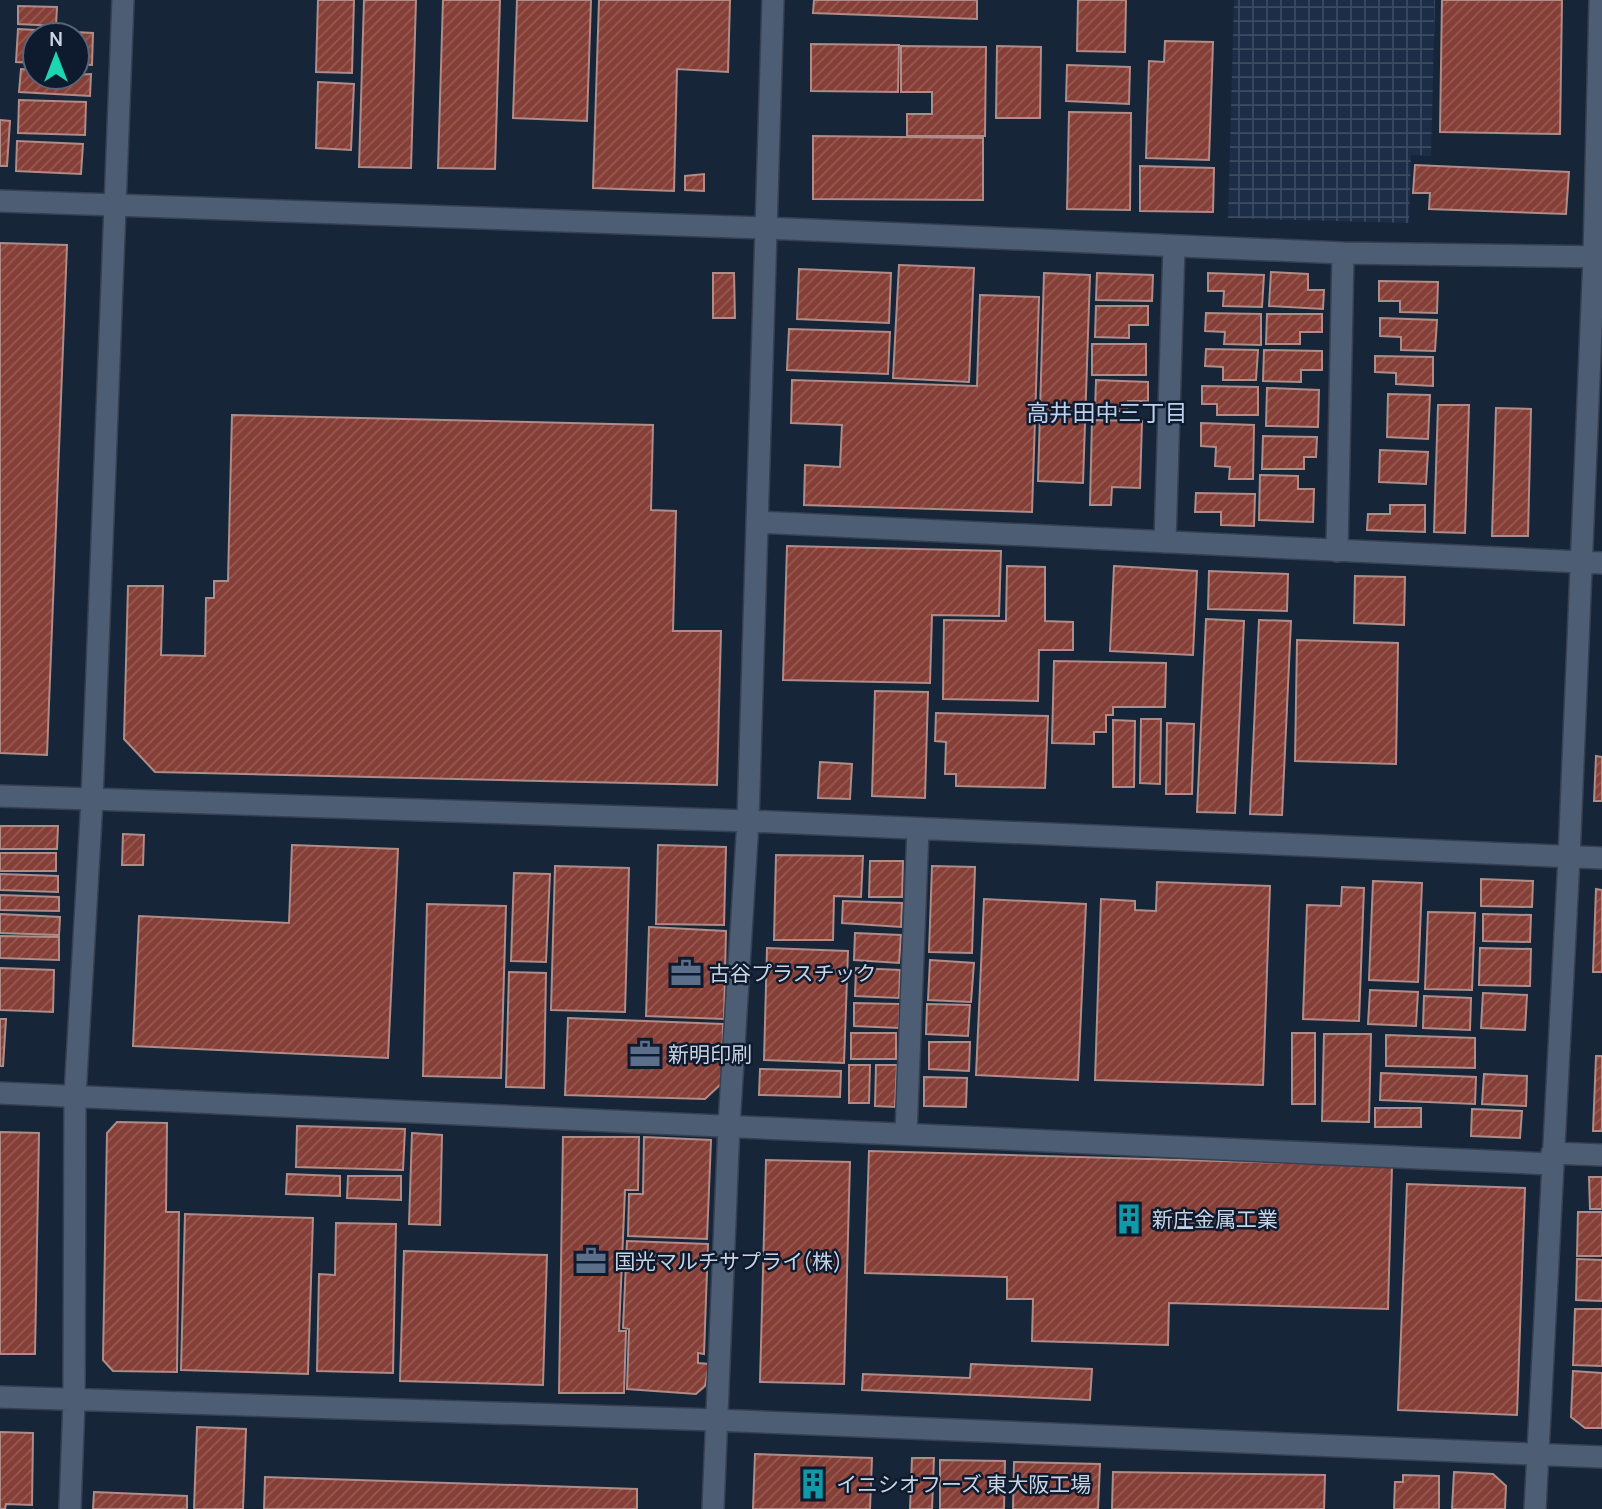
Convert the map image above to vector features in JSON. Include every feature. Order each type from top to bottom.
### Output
[{"type":"street","points":[[69,1509],[74,1401],[75,1096],[92,800],[123,0]]},
{"type":"street","points":[[713,1509],[729,1125],[748,821],[774,0]]},
{"type":"street","points":[[1535,1509],[1569,858],[1579,563],[1594,416],[1600,0]]},
{"type":"street","points":[[0,201],[766,228],[1343,253],[1598,257]]},
{"type":"street","points":[[1165,542],[1174,246]]},
{"type":"street","points":[[1337,551],[1343,253]]},
{"type":"street","points":[[757,522],[1602,563]]},
{"type":"street","points":[[0,796],[748,821],[1602,858]]},
{"type":"street","points":[[906,1133],[918,829]]},
{"type":"street","points":[[0,1093],[906,1133],[1552,1158],[1602,1155]]},
{"type":"street","points":[[0,1397],[716,1420],[1602,1457]]},
{"type":"shaded area","points":[[1234,0],[1435,0],[1431,156],[1411,155],[1409,223],[1228,218]]},
{"type":"building","points":[[318,0],[354,0],[352,73],[316,72]]},
{"type":"building","points":[[364,0],[416,0],[411,168],[359,167]]},
{"type":"building","points":[[443,0],[500,0],[495,169],[438,168]]},
{"type":"building","points":[[517,0],[591,0],[587,121],[513,118]]},
{"type":"building","points":[[599,0],[730,0],[728,72],[677,69],[674,191],[593,188]]},
{"type":"building","points":[[814,0],[977,0],[977,19],[813,13]]},
{"type":"building","points":[[1078,0],[1126,0],[1125,52],[1077,51]]},
{"type":"building","points":[[1442,0],[1562,0],[1560,134],[1440,132]]},
{"type":"building","points":[[18,6],[57,7],[56,21],[21,21],[21,24],[18,24]]},
{"type":"building","points":[[18,29],[21,29],[21,62],[16,62]]},
{"type":"building","points":[[91,33],[93,33],[91,65]]},
{"type":"building","points":[[1165,41],[1213,42],[1209,160],[1146,158],[1149,61],[1164,62]]},
{"type":"building","points":[[811,44],[899,45],[898,92],[811,91]]},
{"type":"building","points":[[901,46],[986,47],[985,136],[907,136],[907,114],[932,114],[932,92],[901,92]]},
{"type":"building","points":[[997,46],[1041,47],[1040,118],[996,118]]},
{"type":"building","points":[[1067,65],[1130,67],[1129,104],[1066,101]]},
{"type":"building","points":[[21,69],[21,91],[90,91],[90,96],[19,92]]},
{"type":"building","points":[[318,82],[354,84],[351,150],[316,148]]},
{"type":"building","points":[[19,100],[86,102],[85,135],[18,133]]},
{"type":"building","points":[[1069,112],[1131,113],[1130,210],[1067,209]]},
{"type":"building","points":[[0,120],[10,121],[7,166],[0,166]]},
{"type":"building","points":[[813,136],[983,138],[983,200],[813,199]]},
{"type":"building","points":[[17,141],[83,144],[81,174],[16,171]]},
{"type":"building","points":[[1415,165],[1569,172],[1566,214],[1429,209],[1430,193],[1413,193]]},
{"type":"building","points":[[1140,166],[1214,168],[1213,212],[1140,211]]},
{"type":"building","points":[[704,174],[704,191],[685,190],[685,176]]},
{"type":"building","points":[[0,243],[67,245],[47,755],[0,753]]},
{"type":"building","points":[[899,265],[974,268],[969,382],[893,378]]},
{"type":"building","points":[[799,269],[891,273],[889,323],[797,319]]},
{"type":"building","points":[[1271,272],[1308,274],[1308,290],[1324,290],[1323,309],[1269,306]]},
{"type":"building","points":[[713,273],[734,273],[735,318],[713,318]]},
{"type":"building","points":[[1044,273],[1090,275],[1083,483],[1038,481]]},
{"type":"building","points":[[1097,273],[1153,275],[1152,301],[1096,300]]},
{"type":"building","points":[[1208,273],[1264,275],[1262,307],[1223,306],[1224,291],[1208,291]]},
{"type":"building","points":[[1379,281],[1438,282],[1437,313],[1400,312],[1400,301],[1379,301]]},
{"type":"building","points":[[980,295],[1039,297],[1032,512],[804,505],[805,465],[840,467],[842,425],[791,423],[792,380],[977,386]]},
{"type":"building","points":[[1096,306],[1148,306],[1148,325],[1129,325],[1129,338],[1095,337]]},
{"type":"building","points":[[1206,313],[1261,314],[1261,345],[1224,344],[1225,332],[1205,331]]},
{"type":"building","points":[[1267,314],[1322,314],[1322,332],[1300,332],[1300,344],[1266,344]]},
{"type":"building","points":[[1380,318],[1437,320],[1435,351],[1401,350],[1401,337],[1380,336]]},
{"type":"building","points":[[789,329],[890,332],[888,374],[787,370]]},
{"type":"building","points":[[1092,344],[1146,344],[1146,375],[1092,375]]},
{"type":"building","points":[[1206,349],[1258,350],[1256,380],[1223,380],[1223,367],[1205,366]]},
{"type":"building","points":[[1264,350],[1322,351],[1322,370],[1301,370],[1301,382],[1263,381]]},
{"type":"building","points":[[1375,356],[1433,357],[1433,386],[1396,384],[1396,373],[1375,372]]},
{"type":"building","points":[[1096,380],[1148,382],[1148,401],[1128,401],[1127,411],[1095,411]]},
{"type":"building","points":[[1202,386],[1258,387],[1258,415],[1217,415],[1217,404],[1202,404]]},
{"type":"building","points":[[1267,388],[1319,390],[1318,427],[1266,426]]},
{"type":"building","points":[[1388,394],[1430,395],[1428,439],[1387,437]]},
{"type":"building","points":[[1438,405],[1469,405],[1465,533],[1434,532]]},
{"type":"building","points":[[1496,408],[1531,409],[1528,536],[1492,536]]},
{"type":"building","points":[[232,415],[653,425],[651,510],[676,511],[673,631],[721,631],[717,785],[155,772],[124,739],[128,586],[163,586],[161,655],[205,656],[206,598],[214,598],[214,581],[228,581]]},
{"type":"building","points":[[1092,420],[1142,421],[1140,488],[1112,487],[1111,505],[1090,505]]},
{"type":"building","points":[[1201,423],[1254,425],[1253,479],[1229,479],[1230,467],[1215,466],[1216,447],[1201,446]]},
{"type":"building","points":[[1263,436],[1317,437],[1316,457],[1304,457],[1304,469],[1262,469]]},
{"type":"building","points":[[1380,450],[1428,452],[1426,484],[1379,482]]},
{"type":"building","points":[[1260,475],[1298,476],[1298,489],[1314,489],[1313,522],[1259,520]]},
{"type":"building","points":[[1196,493],[1255,494],[1254,526],[1221,525],[1221,512],[1195,512]]},
{"type":"building","points":[[1390,505],[1425,505],[1425,532],[1367,530],[1368,514],[1390,514]]},
{"type":"building","points":[[787,546],[1001,551],[999,616],[932,615],[930,683],[783,680]]},
{"type":"building","points":[[1007,566],[1045,567],[1045,621],[1073,622],[1073,650],[1039,650],[1038,701],[943,699],[944,620],[1006,621]]},
{"type":"building","points":[[1114,566],[1197,571],[1193,655],[1110,651]]},
{"type":"building","points":[[1209,571],[1288,574],[1287,611],[1208,609]]},
{"type":"building","points":[[1355,576],[1405,577],[1404,625],[1354,623]]},
{"type":"building","points":[[1206,619],[1244,621],[1235,813],[1197,812]]},
{"type":"building","points":[[1259,620],[1291,621],[1282,815],[1250,814]]},
{"type":"building","points":[[1297,640],[1398,643],[1396,764],[1295,761]]},
{"type":"building","points":[[1054,661],[1166,663],[1165,707],[1113,707],[1113,715],[1106,715],[1106,732],[1094,732],[1094,744],[1052,743]]},
{"type":"building","points":[[875,691],[928,692],[925,798],[872,796]]},
{"type":"building","points":[[936,713],[1048,716],[1045,788],[956,786],[956,774],[945,774],[946,742],[935,741]]},
{"type":"building","points":[[1141,719],[1161,719],[1160,784],[1140,783]]},
{"type":"building","points":[[1113,720],[1135,721],[1134,787],[1113,787]]},
{"type":"building","points":[[1167,723],[1194,724],[1192,794],[1166,794]]},
{"type":"building","points":[[1596,756],[1602,757],[1602,801],[1594,801]]},
{"type":"building","points":[[820,762],[852,764],[850,799],[818,798]]},
{"type":"building","points":[[0,826],[58,826],[57,849],[0,849]]},
{"type":"building","points":[[123,834],[144,835],[143,865],[122,865]]},
{"type":"building","points":[[292,845],[398,849],[388,1058],[133,1046],[139,916],[289,923]]},
{"type":"building","points":[[658,845],[726,847],[724,925],[656,924]]},
{"type":"building","points":[[0,853],[56,853],[56,871],[0,871]]},
{"type":"building","points":[[776,855],[863,856],[861,897],[834,896],[833,940],[774,940]]},
{"type":"building","points":[[870,861],[903,861],[902,897],[869,897]]},
{"type":"building","points":[[555,866],[629,868],[625,1012],[551,1010]]},
{"type":"building","points":[[932,866],[975,867],[972,953],[929,952]]},
{"type":"building","points":[[514,873],[550,874],[546,962],[511,961]]},
{"type":"building","points":[[0,874],[58,876],[58,892],[0,890]]},
{"type":"building","points":[[1481,879],[1533,881],[1532,907],[1481,906]]},
{"type":"building","points":[[1373,881],[1422,883],[1418,982],[1369,980]]},
{"type":"building","points":[[1157,882],[1270,886],[1263,1085],[1095,1080],[1101,899],[1135,901],[1135,910],[1156,911]]},
{"type":"building","points":[[1342,887],[1364,888],[1359,1021],[1303,1019],[1307,905],[1341,906]]},
{"type":"building","points":[[1596,889],[1602,890],[1602,972],[1593,972]]},
{"type":"building","points":[[0,895],[59,897],[59,911],[0,910]]},
{"type":"building","points":[[984,899],[1086,904],[1078,1080],[976,1075]]},
{"type":"building","points":[[843,901],[902,903],[901,927],[842,923]]},
{"type":"building","points":[[427,904],[506,906],[501,1078],[423,1076]]},
{"type":"building","points":[[1428,912],[1475,913],[1472,990],[1425,989]]},
{"type":"building","points":[[0,914],[60,917],[59,935],[0,933]]},
{"type":"building","points":[[1483,914],[1531,915],[1530,942],[1483,941]]},
{"type":"building","name":"古谷プラスチック","points":[[649,927],[726,931],[724,1019],[646,1016]]},
{"type":"building","points":[[855,933],[901,935],[899,963],[854,960]]},
{"type":"building","points":[[0,936],[59,937],[59,960],[0,958]]},
{"type":"building","points":[[767,948],[848,951],[844,1063],[764,1060]]},
{"type":"building","points":[[1480,948],[1531,949],[1530,986],[1479,985]]},
{"type":"building","points":[[930,960],[974,963],[971,1002],[928,1000]]},
{"type":"building","points":[[0,968],[54,970],[53,1012],[0,1010]]},
{"type":"building","points":[[856,968],[900,970],[899,998],[855,996]]},
{"type":"building","points":[[509,972],[546,973],[544,1088],[506,1087]]},
{"type":"building","points":[[1370,990],[1418,992],[1416,1026],[1368,1024]]},
{"type":"building","points":[[1483,993],[1527,995],[1525,1030],[1481,1028]]},
{"type":"building","points":[[1424,996],[1471,998],[1470,1030],[1423,1028]]},
{"type":"building","points":[[854,1003],[900,1004],[899,1028],[854,1026]]},
{"type":"building","points":[[927,1004],[970,1005],[968,1036],[926,1034]]},
{"type":"building","name":"新明印刷","points":[[568,1018],[723,1024],[722,1083],[705,1099],[565,1095]]},
{"type":"building","points":[[0,1019],[6,1019],[3,1066],[0,1066]]},
{"type":"building","points":[[851,1033],[896,1033],[896,1059],[851,1059]]},
{"type":"building","points":[[1292,1033],[1315,1033],[1315,1104],[1292,1104]]},
{"type":"building","points":[[1324,1034],[1371,1034],[1369,1122],[1322,1121]]},
{"type":"building","points":[[1386,1035],[1475,1038],[1475,1068],[1386,1066]]},
{"type":"building","points":[[929,1042],[970,1042],[969,1071],[929,1069]]},
{"type":"building","points":[[1596,1056],[1602,1056],[1602,1131],[1593,1131]]},
{"type":"building","points":[[849,1065],[870,1065],[869,1103],[849,1103]]},
{"type":"building","points":[[876,1065],[897,1065],[895,1107],[875,1106]]},
{"type":"building","points":[[760,1069],[841,1071],[840,1097],[759,1095]]},
{"type":"building","points":[[1381,1073],[1476,1077],[1475,1104],[1380,1100]]},
{"type":"building","points":[[1484,1074],[1527,1076],[1526,1106],[1482,1104]]},
{"type":"building","points":[[924,1077],[967,1078],[966,1107],[924,1106]]},
{"type":"building","points":[[1375,1108],[1421,1108],[1421,1127],[1375,1127]]},
{"type":"building","points":[[1472,1109],[1522,1111],[1520,1138],[1471,1136]]},
{"type":"building","points":[[117,1122],[167,1123],[166,1212],[179,1212],[177,1372],[113,1371],[103,1360],[107,1133]]},
{"type":"building","points":[[297,1126],[405,1129],[403,1170],[296,1167]]},
{"type":"building","points":[[0,1132],[39,1133],[35,1354],[0,1354]]},
{"type":"building","points":[[412,1133],[442,1135],[440,1225],[409,1224]]},
{"type":"building","name":"国光マルチサプライ(株)","points":[[563,1137],[639,1137],[638,1190],[625,1190],[619,1331],[626,1331],[624,1393],[559,1393]]},
{"type":"building","points":[[644,1137],[711,1140],[707,1239],[628,1236],[629,1194],[643,1194]]},
{"type":"building","name":"新庄金属工業","points":[[869,1151],[1392,1166],[1388,1309],[1169,1303],[1168,1345],[1032,1341],[1033,1299],[1007,1299],[1007,1277],[865,1273]]},
{"type":"building","points":[[766,1160],[850,1162],[844,1384],[760,1382]]},
{"type":"building","points":[[287,1174],[340,1176],[340,1196],[286,1194]]},
{"type":"building","points":[[348,1176],[401,1176],[401,1200],[347,1198]]},
{"type":"building","points":[[1589,1177],[1602,1177],[1602,1209],[1590,1209]]},
{"type":"building","points":[[1407,1184],[1525,1188],[1517,1415],[1398,1410]]},
{"type":"building","points":[[1578,1212],[1602,1212],[1602,1256],[1577,1256]]},
{"type":"building","points":[[185,1214],[313,1218],[308,1374],[181,1370]]},
{"type":"building","points":[[336,1223],[396,1224],[393,1373],[317,1371],[319,1274],[335,1275]]},
{"type":"building","points":[[627,1241],[708,1244],[704,1354],[698,1353],[698,1363],[709,1364],[705,1386],[696,1394],[627,1389],[629,1329],[623,1328]]},
{"type":"building","points":[[404,1251],[547,1255],[543,1385],[400,1381]]},
{"type":"building","points":[[1577,1259],[1602,1260],[1602,1301],[1576,1300]]},
{"type":"building","points":[[1575,1309],[1602,1309],[1602,1366],[1573,1365]]},
{"type":"building","points":[[971,1364],[1092,1369],[1090,1400],[862,1390],[863,1374],[970,1378]]},
{"type":"building","points":[[1573,1371],[1602,1373],[1602,1428],[1585,1428],[1571,1417]]},
{"type":"building","points":[[197,1427],[246,1429],[243,1509],[194,1509]]},
{"type":"building","points":[[0,1432],[33,1433],[32,1505],[6,1504],[5,1509],[0,1509]]},
{"type":"building","name":"イニシオフーズ 東大阪工場","points":[[755,1454],[872,1458],[870,1509],[753,1509]]},
{"type":"building","name":"イニシオフーズ 東大阪工場","points":[[912,1458],[934,1458],[932,1509],[910,1509]]},
{"type":"building","points":[[940,1460],[1005,1461],[1004,1509],[940,1509]]},
{"type":"building","points":[[1014,1462],[1100,1464],[1098,1509],[1013,1509]]},
{"type":"building","points":[[1113,1472],[1325,1475],[1324,1509],[1112,1509]]},
{"type":"building","points":[[1454,1472],[1493,1474],[1506,1486],[1505,1509],[1452,1509]]},
{"type":"building","points":[[1403,1475],[1439,1476],[1439,1509],[1394,1509],[1395,1482],[1403,1482]]},
{"type":"building","points":[[265,1477],[637,1489],[637,1509],[264,1509]]},
{"type":"building","points":[[94,1492],[187,1496],[187,1509],[93,1509]]},
{"type":"place","name":"古谷プラスチック","points":[[686,973]]},
{"type":"place","name":"新明印刷","points":[[645,1054]]},
{"type":"place","name":"新庄金属工業","points":[[1129,1219]]},
{"type":"place","name":"国光マルチサプライ(株)","points":[[591,1261]]},
{"type":"place","name":"イニシオフーズ 東大阪工場","points":[[813,1484]]},
{"type":"district","name":"高井田中三丁目","points":[[1107,412]]}]
